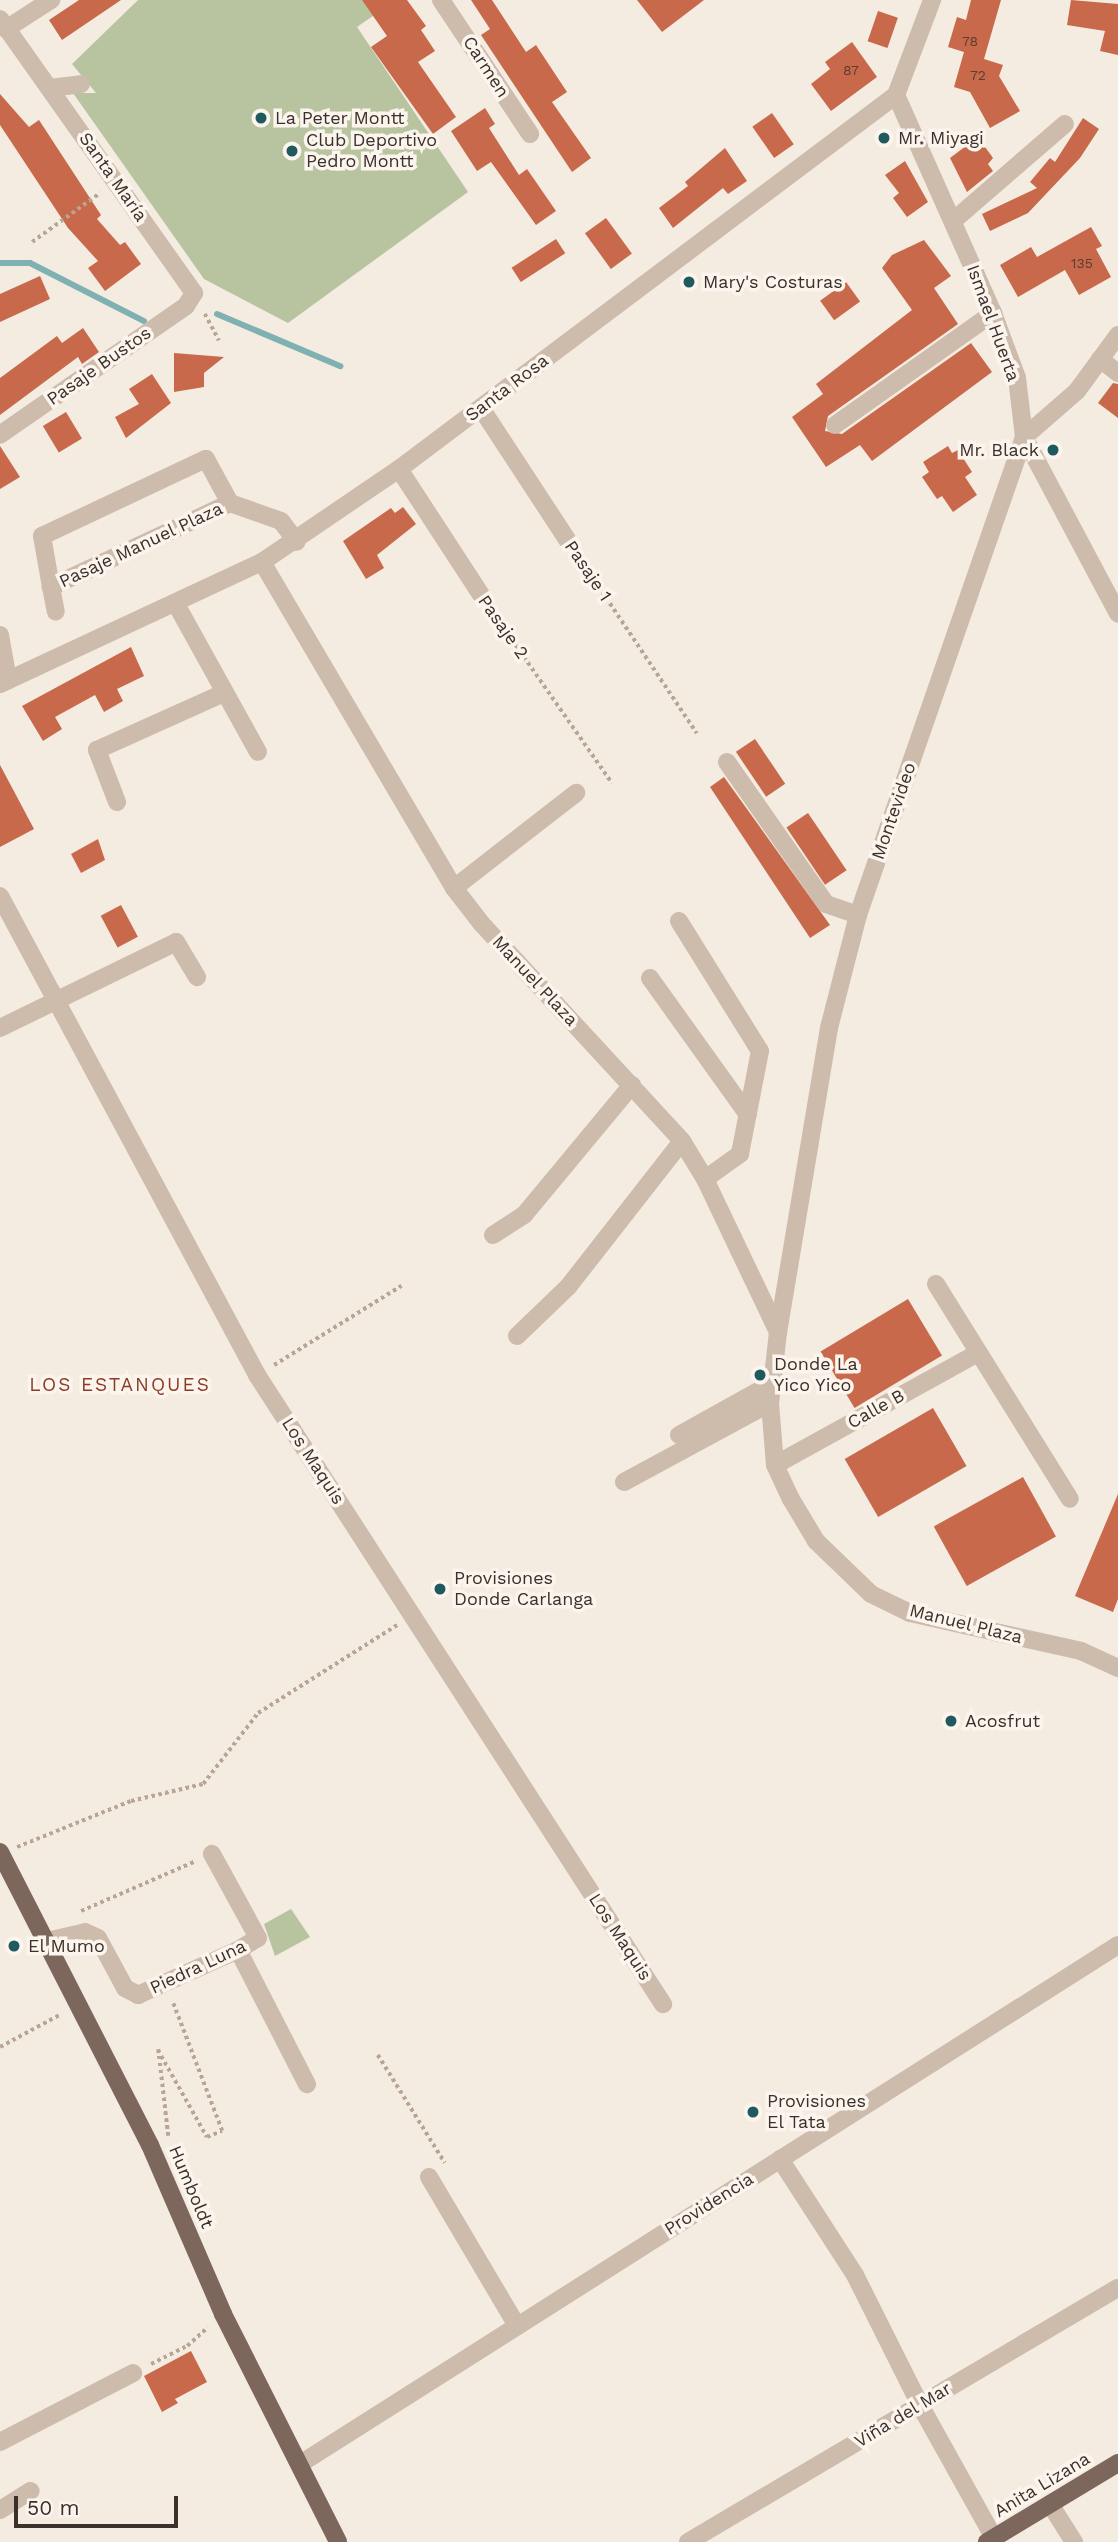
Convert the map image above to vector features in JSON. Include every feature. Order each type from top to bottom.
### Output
[{"type":"main road","name":"Humboldt","points":[[0,1853],[150,2145],[223,2314],[338,2542]]},
{"type":"main road","name":"Anita Lizana","points":[[991,2540],[1118,2463]]},
{"type":"street","points":[[3,24],[51,0]]},
{"type":"street","name":"Carmen","points":[[441,0],[530,134]]},
{"type":"street","points":[[896,95],[932,0]]},
{"type":"street","name":"Santa María","points":[[3,24],[194,293]]},
{"type":"street","points":[[50,88],[81,84]]},
{"type":"street","name":"Ismael Huerta","points":[[896,95],[913,141],[953,221],[993,313],[1017,378],[1024,437],[1118,614]]},
{"type":"street","name":"Santa Rosa","points":[[4,682],[176,604],[297,542],[481,408],[896,95]]},
{"type":"street","points":[[953,221],[1065,124]]},
{"type":"street","name":"Pasaje Bustos","points":[[0,435],[186,306],[194,293]]},
{"type":"street","points":[[835,425],[993,313]]},
{"type":"street","name":"Montevideo","points":[[778,1332],[829,1028],[858,915],[1024,437],[1077,391],[1118,335]]},
{"type":"street","points":[[1100,359],[1118,373]]},
{"type":"street","name":"Pasaje 1","points":[[481,408],[568,541]]},
{"type":"street","name":"Pasaje Manuel Plaza","points":[[55,612],[42,536],[206,458],[230,503],[281,522],[297,542]]},
{"type":"street","name":"Pasaje 2","points":[[399,469],[481,595]]},
{"type":"street","name":"Pasaje Manuel Plaza","points":[[51,586],[230,503]]},
{"type":"street","name":"Manuel Plaza","points":[[262,562],[454,888],[481,923],[682,1141],[705,1178],[778,1332],[771,1403],[775,1465],[816,1541],[871,1594],[910,1613],[1081,1651],[1118,1668]]},
{"type":"street","points":[[176,604],[258,752]]},
{"type":"street","points":[[0,635],[4,682]]},
{"type":"street","points":[[117,802],[97,750],[224,693]]},
{"type":"street","points":[[727,762],[826,904],[858,915]]},
{"type":"street","points":[[454,888],[576,793]]},
{"type":"street","name":"Los Maquis","points":[[0,896],[257,1375],[663,2004]]},
{"type":"street","points":[[678,921],[759,1043],[748,1115],[737,1158],[705,1178]]},
{"type":"street","points":[[0,1028],[176,942],[197,977]]},
{"type":"street","points":[[650,978],[748,1115]]},
{"type":"street","points":[[493,1234],[524,1215],[632,1085]]},
{"type":"street","points":[[517,1336],[568,1287],[682,1141]]},
{"type":"street","points":[[936,1284],[1070,1499]]},
{"type":"street","name":"Calle B","points":[[775,1465],[978,1353]]},
{"type":"street","points":[[679,1434],[772,1383]]},
{"type":"street","points":[[624,1482],[771,1403]]},
{"type":"street","name":"Piedra Luna","points":[[47,1941],[85,1932],[97,1938],[125,1989],[138,1995],[166,1986],[238,1950],[258,1938],[212,1854]]},
{"type":"street","name":"Providencia","points":[[300,2464],[1118,1945]]},
{"type":"street","points":[[238,1950],[307,2084]]},
{"type":"street","points":[[780,2159],[855,2275],[991,2540]]},
{"type":"street","points":[[429,2177],[517,2326]]},
{"type":"street","name":"Viña del Mar","points":[[688,2542],[1118,2288]]},
{"type":"street","points":[[0,2442],[133,2373]]},
{"type":"street","points":[[0,2510],[30,2491]]},
{"type":"street","points":[[1049,2504],[1074,2542]]},
{"type":"path","points":[[32,242],[116,181]]},
{"type":"path","points":[[194,293],[219,340]]},
{"type":"path","name":"Pasaje 1","points":[[568,541],[696,733]]},
{"type":"path","name":"Pasaje 2","points":[[481,595],[612,783]]},
{"type":"path","points":[[257,1375],[401,1286]]},
{"type":"path","points":[[0,1853],[131,1801],[202,1784],[258,1713],[414,1615]]},
{"type":"path","points":[[76,1913],[212,1854]]},
{"type":"path","points":[[150,2145],[169,2135],[158,2050],[208,2137],[222,2131],[166,1986]]},
{"type":"path","points":[[0,2048],[62,2014]]},
{"type":"path","points":[[378,2055],[446,2166],[429,2177]]},
{"type":"path","points":[[133,2373],[187,2346],[223,2314]]},
{"type":"green space","name":"La Peter Montt","points":[[138,0],[396,0],[357,27],[468,192],[288,323],[204,279],[73,93],[96,93],[72,64]]},
{"type":"green space","points":[[291,1909],[310,1937],[275,1956],[264,1924]]},
{"type":"building","points":[[79,0],[121,0],[62,40],[49,20]]},
{"type":"building","points":[[362,0],[407,0],[426,26],[421,30],[435,51],[418,62],[456,117],[433,134],[371,47],[387,36]]},
{"type":"building","points":[[471,0],[492,0],[526,52],[536,45],[567,92],[552,102],[591,158],[572,172],[481,35],[490,29]]},
{"type":"building","points":[[637,0],[704,0],[662,32]]},
{"type":"building","points":[[971,0],[1001,0],[984,59],[1003,65],[999,76],[1020,111],[990,128],[970,92],[954,87],[964,52],[948,47],[957,17],[966,20]]},
{"type":"building","points":[[1071,0],[1118,4],[1118,55],[1100,51],[1105,31],[1067,25]]},
{"type":"building","points":[[878,11],[898,18],[887,48],[868,41]]},
{"type":"building","points":[[852,42],[877,77],[831,111],[811,84],[830,69],[825,62]]},
{"type":"building","points":[[0,94],[29,127],[39,120],[101,215],[97,219],[120,245],[125,242],[141,264],[105,291],[88,268],[98,261],[68,228],[0,125]]},
{"type":"building","points":[[485,108],[495,124],[489,128],[519,175],[527,169],[556,211],[536,225],[491,162],[477,171],[451,131]]},
{"type":"building","points":[[772,113],[794,144],[774,158],[752,127]]},
{"type":"building","points":[[1083,118],[1099,129],[1080,158],[1028,213],[990,231],[982,214],[1037,188],[1030,182],[1050,158],[1055,162]]},
{"type":"building","points":[[978,137],[993,158],[988,164],[993,171],[967,192],[950,158]]},
{"type":"building","points":[[725,148],[747,181],[728,194],[723,188],[673,228],[659,208],[688,186],[685,182]]},
{"type":"building","points":[[905,161],[928,202],[907,217],[893,198],[899,193],[885,175]]},
{"type":"building","points":[[606,218],[632,254],[611,269],[585,233]]},
{"type":"building","points":[[1091,227],[1102,246],[1096,249],[1111,277],[1079,295],[1065,270],[1018,297],[1000,265],[1031,247],[1037,257]]},
{"type":"building","points":[[556,239],[565,253],[521,282],[512,268]]},
{"type":"building","points":[[924,240],[951,276],[934,288],[958,324],[828,416],[825,431],[842,434],[971,343],[992,372],[872,461],[860,445],[826,467],[792,417],[823,394],[816,384],[912,310],[882,268],[892,255]]},
{"type":"building","points":[[40,276],[50,299],[0,322],[0,294]]},
{"type":"building","points":[[846,282],[860,301],[834,320],[820,301]]},
{"type":"building","points":[[83,328],[99,352],[82,364],[78,357],[0,415],[0,378],[57,336],[62,343]]},
{"type":"building","points":[[174,353],[224,357],[204,373],[204,387],[174,392]]},
{"type":"building","points":[[152,374],[171,403],[126,438],[115,417],[139,404],[129,389]]},
{"type":"building","points":[[1113,383],[1118,384],[1118,418],[1098,403]]},
{"type":"building","points":[[66,412],[82,439],[59,452],[43,426]]},
{"type":"building","points":[[0,446],[20,477],[0,489]]},
{"type":"building","points":[[948,446],[952,453],[958,450],[972,472],[965,477],[977,495],[953,512],[942,496],[937,499],[922,477],[929,472],[923,462]]},
{"type":"building","points":[[403,507],[416,524],[377,555],[384,568],[366,579],[343,541],[391,508],[395,513]]},
{"type":"building","points":[[131,647],[144,676],[117,689],[123,701],[104,712],[95,695],[55,717],[62,729],[43,741],[22,706]]},
{"type":"building","points":[[755,739],[785,784],[766,797],[736,752]]},
{"type":"building","points":[[0,765],[34,829],[0,847]]},
{"type":"building","points":[[724,777],[830,925],[810,938],[710,787]]},
{"type":"building","points":[[808,813],[847,870],[825,885],[786,828]]},
{"type":"building","points":[[98,839],[105,860],[81,873],[71,854]]},
{"type":"building","points":[[121,905],[138,937],[118,948],[101,916]]},
{"type":"building","points":[[908,1299],[942,1356],[855,1408],[821,1352]]},
{"type":"building","points":[[933,1408],[966,1466],[878,1517],[845,1459]]},
{"type":"building","points":[[1023,1477],[1056,1536],[967,1586],[934,1526]]},
{"type":"building","points":[[1118,1494],[1118,1599],[1113,1612],[1075,1596]]},
{"type":"building","points":[[191,2351],[207,2382],[175,2399],[178,2403],[162,2412],[144,2376]]},
{"type":"waterway","points":[[0,263],[30,263],[144,321]]},
{"type":"waterway","points":[[217,314],[340,366]]},
{"type":"place","name":"La Peter Montt","points":[[261,118]]},
{"type":"place","name":"Mr. Miyagi","points":[[884,138]]},
{"type":"place","name":"Club Deportivo Pedro Montt","points":[[292,151]]},
{"type":"place","name":"Mary's Costuras","points":[[689,282]]},
{"type":"place","name":"Mr. Black","points":[[1053,450]]},
{"type":"place","name":"Donde La Yico Yico","points":[[760,1375]]},
{"type":"place","name":"Provisiones Donde Carlanga","points":[[440,1589]]},
{"type":"place","name":"Acosfrut","points":[[951,1721]]},
{"type":"place","name":"El Mumo","points":[[14,1946]]},
{"type":"place","name":"Provisiones El Tata","points":[[753,2112]]},
{"type":"district","name":"LOS ESTANQUES","points":[[120,1385]]}]
